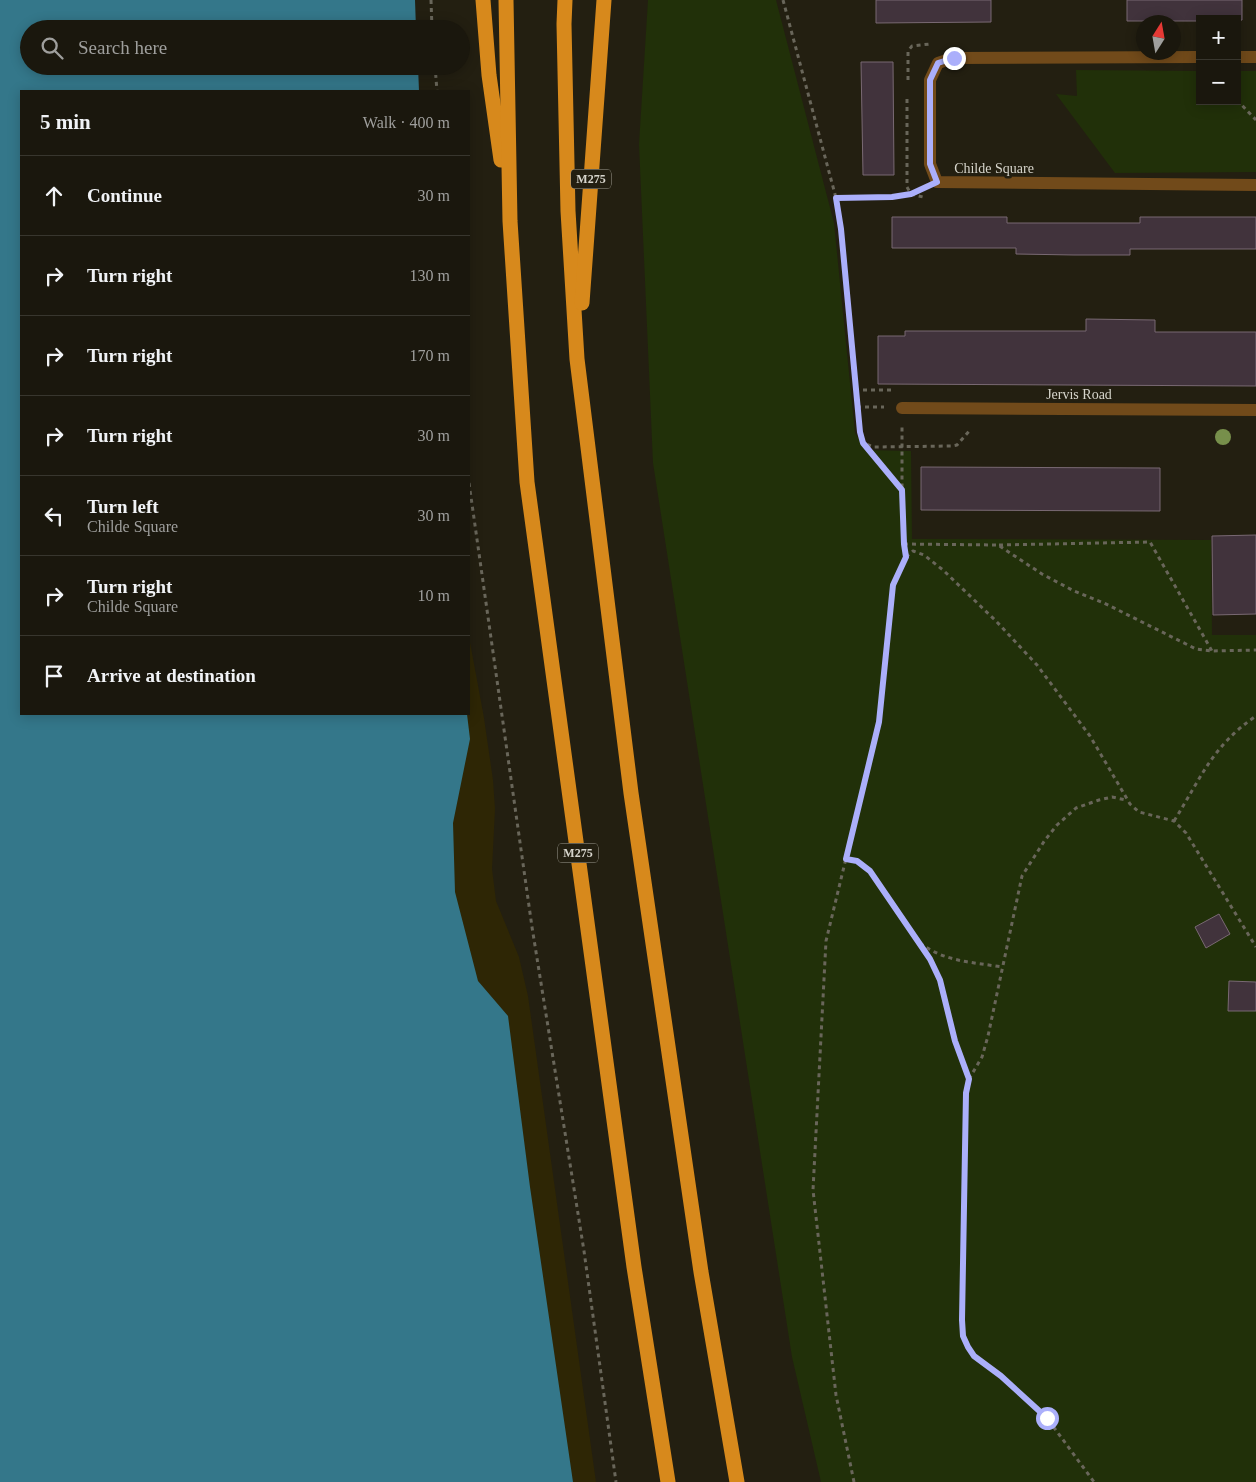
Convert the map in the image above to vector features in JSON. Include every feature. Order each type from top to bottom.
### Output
[{"type":"highway","name":"M275","points":[[483,0],[489,76],[510,221]]},
{"type":"highway","name":"M275","points":[[506,0],[510,221],[528,482],[634,1268],[668,1482]]},
{"type":"highway","name":"M275","points":[[565,0],[568,211],[577,359],[631,793],[701,1272],[737,1482]]},
{"type":"highway","name":"M275","points":[[577,359],[604,0]]},
{"type":"street","name":"Childe Square","points":[[1196,57],[954,58],[938,63],[930,80],[930,164],[937,182],[1256,185]]},
{"type":"street","points":[[1241,57],[1256,57]]},
{"type":"street","name":"Jervis Road","points":[[902,408],[1256,410]]},
{"type":"path","points":[[431,0],[432,20]]},
{"type":"path","points":[[783,0],[836,198],[841,229],[860,432],[863,443],[902,490]]},
{"type":"path","points":[[436,75],[437,90]]},
{"type":"path","points":[[1241,104],[1256,120]]},
{"type":"path","points":[[836,198],[892,197],[911,194],[937,182]]},
{"type":"path","points":[[857,407],[902,408]]},
{"type":"path","points":[[863,443],[874,447],[902,446],[902,490],[906,557]]},
{"type":"path","points":[[470,490],[532,927],[584,1251],[616,1482]]},
{"type":"path","points":[[904,544],[998,545],[1150,542],[1212,651]]},
{"type":"path","points":[[998,545],[1042,574],[1074,591],[1104,603],[1196,649],[1212,651],[1256,650]]},
{"type":"path","points":[[854,1482],[836,1395],[813,1190],[826,941],[879,722],[893,585],[906,557],[913,551],[924,555],[943,570],[996,621],[1037,665],[1090,736],[1127,800],[1139,812],[1174,821],[1186,833],[1256,947]]},
{"type":"path","points":[[1174,821],[1214,754],[1240,727],[1256,716]]},
{"type":"path","points":[[1094,1482],[1047,1418],[1001,1376],[974,1356],[963,1336],[966,1093],[969,1079],[982,1057],[1022,876],[1045,840],[1057,825],[1076,808],[1099,800],[1112,798],[1127,800]]},
{"type":"path","points":[[846,859],[857,861],[870,871],[930,959],[940,980],[955,1041],[969,1079]]},
{"type":"path","points":[[918,941],[932,952],[948,959],[1002,967]]},
{"type":"green space","points":[[648,0],[776,0],[834,223],[855,433],[866,450],[911,451],[912,539],[1211,540],[1212,635],[1256,635],[1256,1482],[821,1482],[792,1357],[653,463],[639,144]]},
{"type":"green space","points":[[1076,70],[1196,71],[1196,105],[1241,105],[1241,71],[1256,71],[1256,172],[1115,173],[1056,94],[1077,96]]},
{"type":"sand","points":[[470,642],[493,780],[495,809],[492,869],[496,901],[519,957],[528,996],[596,1482],[528,1482],[422,715],[470,715]]},
{"type":"water","points":[[0,0],[415,0],[416,20],[20,20],[20,75],[418,75],[419,90],[20,90],[20,715],[467,715],[470,739],[453,823],[455,892],[478,981],[508,1016],[530,1187],[573,1482],[0,1482]]},
{"type":"building","points":[[876,0],[991,0],[991,22],[876,23]]},
{"type":"building","points":[[1127,0],[1242,0],[1241,20],[1241,15],[1196,15],[1196,21],[1181,21],[1181,15],[1136,15],[1136,21],[1127,21]]},
{"type":"building","points":[[861,62],[893,62],[894,175],[863,175]]},
{"type":"building","points":[[892,217],[1007,217],[1007,223],[1140,223],[1140,217],[1256,217],[1256,249],[1130,249],[1130,255],[1074,255],[1016,254],[1016,248],[892,248]]},
{"type":"building","points":[[1086,319],[1155,320],[1155,332],[1256,332],[1256,386],[878,384],[878,336],[905,336],[905,331],[1086,331]]},
{"type":"building","points":[[921,467],[1160,468],[1160,511],[921,510]]},
{"type":"building","points":[[1256,535],[1256,614],[1213,615],[1212,536]]},
{"type":"building","points":[[1219,914],[1230,934],[1206,948],[1195,927]]},
{"type":"building","points":[[1229,981],[1256,982],[1256,1011],[1228,1011]]},
{"type":"route","points":[[954,58],[938,63],[930,80],[930,164],[937,182],[911,194],[892,197],[836,198],[841,229],[860,432],[863,443],[902,490],[906,557],[893,585],[879,722],[846,859],[857,861],[870,871],[930,959],[940,980],[955,1041],[969,1079],[966,1093],[963,1336],[974,1356],[1001,1376],[1047,1418]]}]
